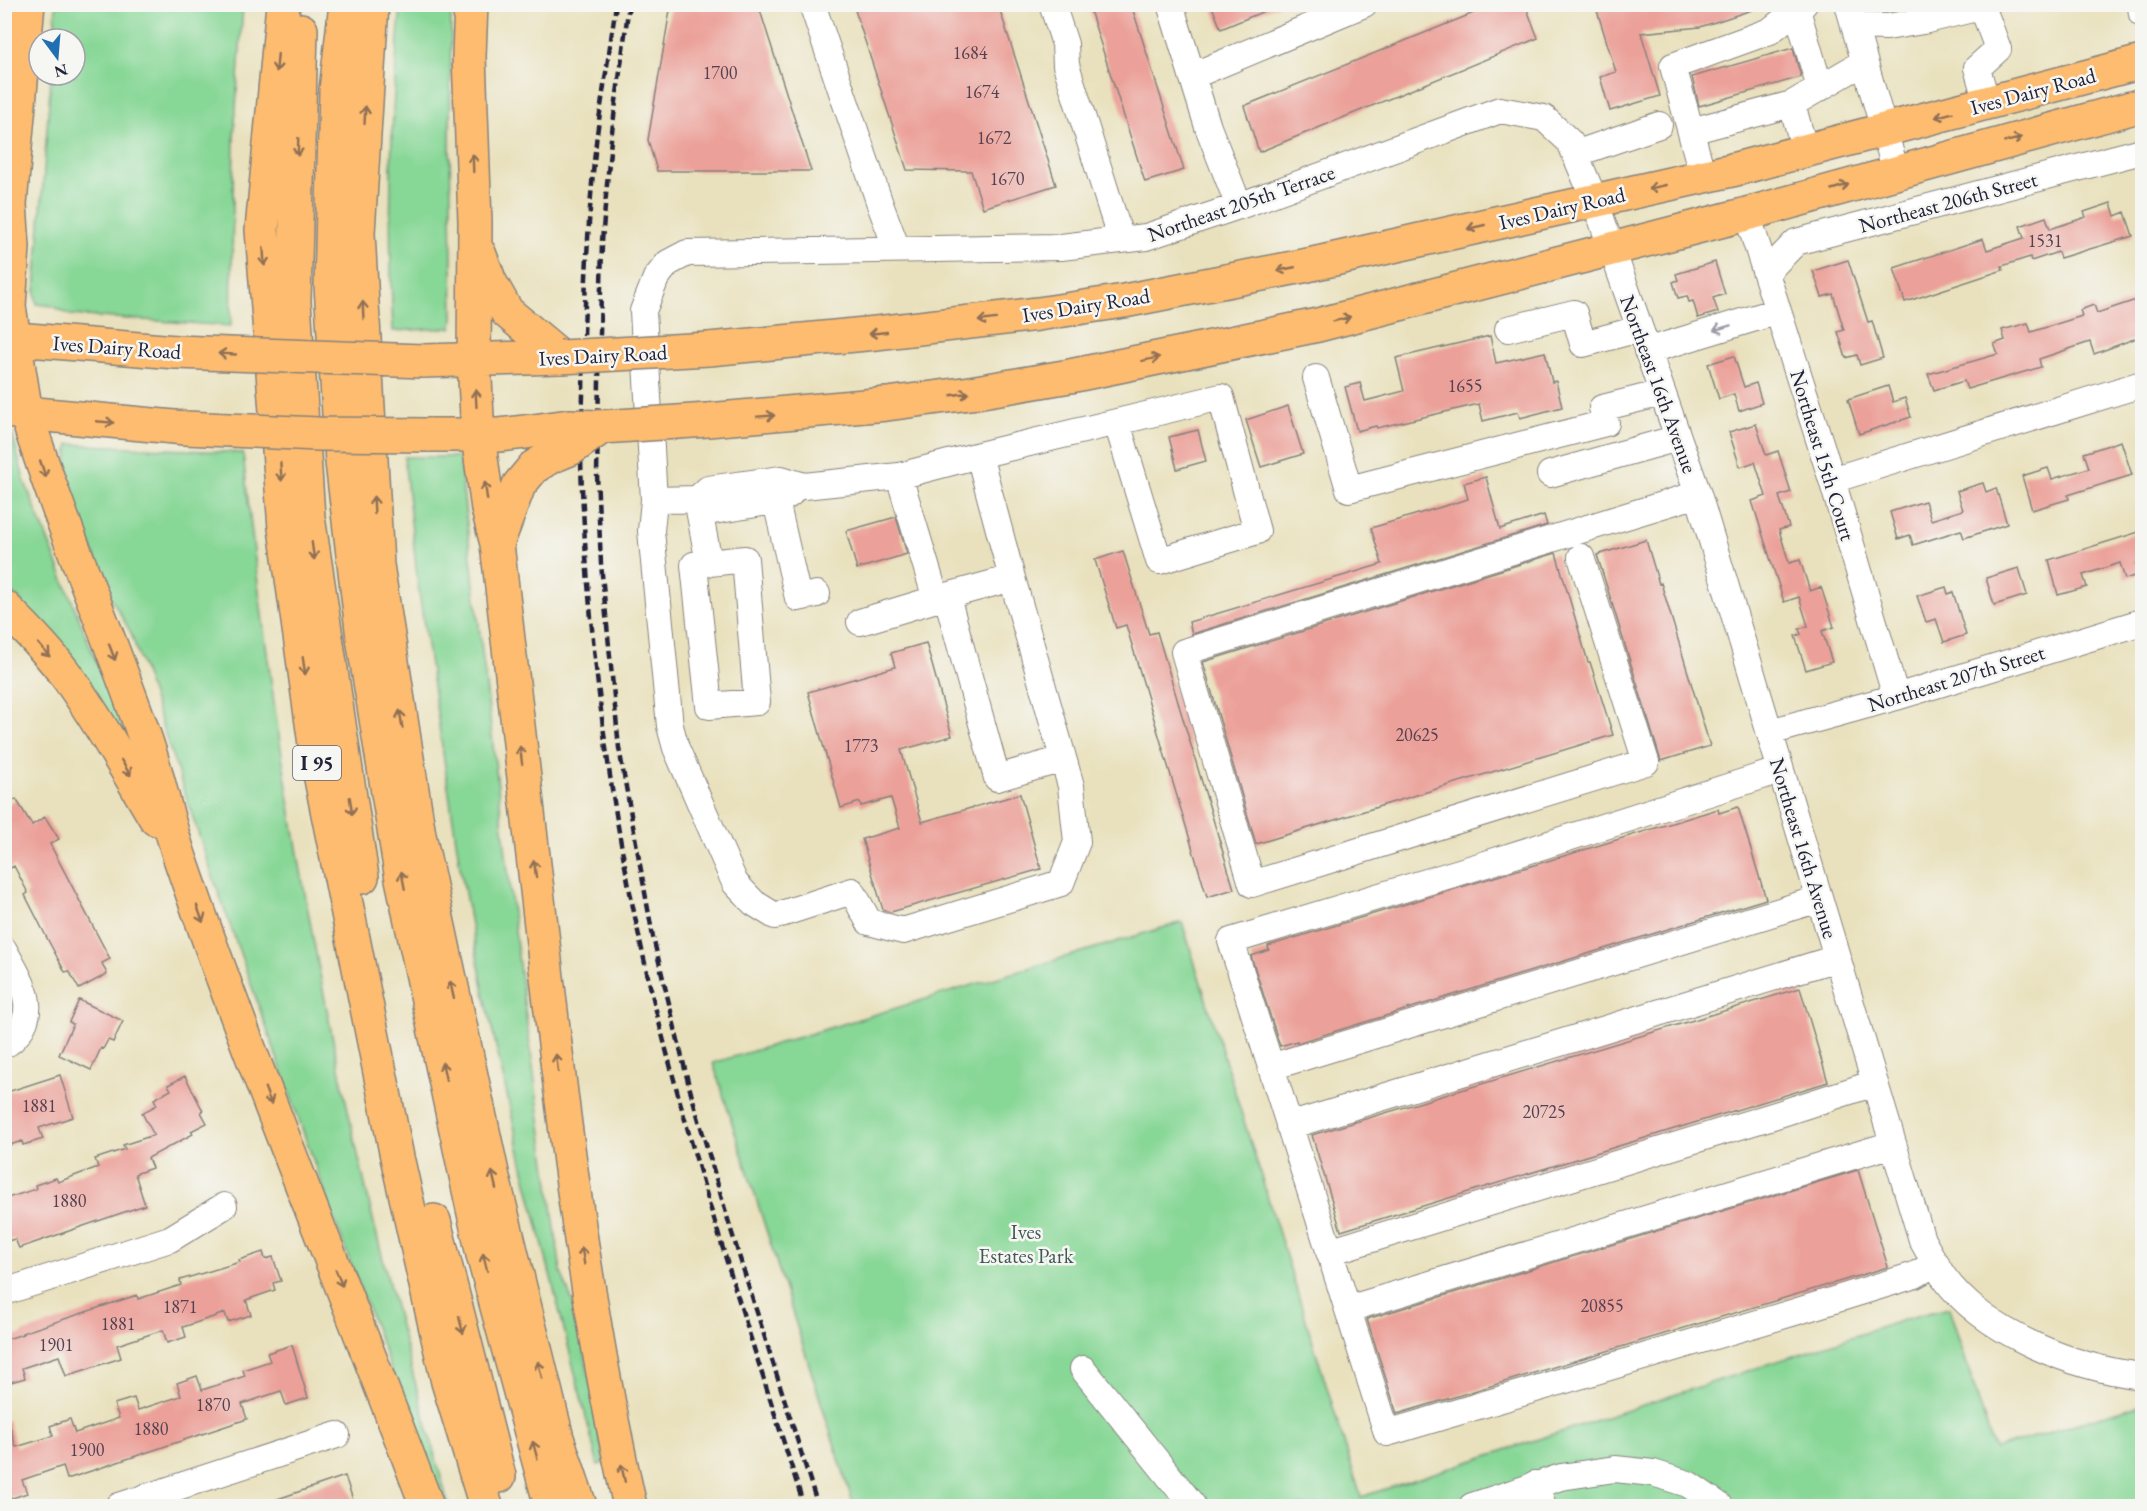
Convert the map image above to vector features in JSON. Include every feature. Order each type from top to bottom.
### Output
[{"type":"main road","points":[[28,4],[7,207],[13,247],[9,338],[15,412],[44,472],[145,740],[180,859],[302,1186],[427,1506]]},
{"type":"main road","name":"I 95","points":[[283,4],[262,230],[287,539],[317,759],[397,1157],[448,1382],[486,1506]]},
{"type":"main road","points":[[305,4],[300,38],[294,301],[308,517],[368,919],[420,1167],[506,1506]]},
{"type":"main road","points":[[346,4],[336,90],[331,286],[342,462],[363,638],[402,879],[478,1233],[551,1506]]},
{"type":"main road","points":[[372,4],[358,233],[377,565],[419,835],[494,1182],[557,1438],[579,1506]]},
{"type":"main road","points":[[471,4],[469,56],[474,240],[474,360],[478,436],[488,509],[497,544],[575,1202],[603,1371],[630,1506]]},
{"type":"main road","name":"Ives Dairy Road","points":[[9,338],[176,352],[474,360],[709,349],[936,327],[1124,300],[1308,265],[1703,177],[2142,62]]},
{"type":"main road","name":"Ives Dairy Road","points":[[478,436],[568,426],[602,428],[887,404],[1070,376],[1318,325],[1747,214],[2142,105]]},
{"type":"main road","points":[[474,240],[490,282],[507,312],[520,321],[548,358]]},
{"type":"main road","points":[[15,412],[184,428],[318,434],[478,436]]},
{"type":"main road","points":[[497,544],[519,485],[534,467],[549,457],[572,448],[602,428]]},
{"type":"main road","points":[[4,607],[22,624],[68,678],[116,752],[180,859]]},
{"type":"street","points":[[812,4],[897,249]]},
{"type":"street","points":[[1052,4],[1065,44],[1066,65],[1121,240]]},
{"type":"street","points":[[1170,4],[1208,127],[1239,206]]},
{"type":"street","points":[[1192,76],[1364,4]]},
{"type":"street","points":[[2142,7],[2142,14]]},
{"type":"street","points":[[1703,177],[1673,66],[1770,31],[1801,8],[1820,88]]},
{"type":"street","points":[[1851,15],[1887,27],[1972,9],[1980,10],[1985,14],[1998,49],[1977,68],[1987,103]]},
{"type":"street","points":[[1851,15],[1896,172]]},
{"type":"street","points":[[1691,131],[1792,104],[1864,62]]},
{"type":"street","points":[[1792,104],[1805,151]]},
{"type":"street","name":"Northeast 205th Terrace","points":[[1064,759],[1071,786],[1077,842],[1061,883],[903,932],[869,922],[852,891],[775,916],[753,903],[735,883],[676,748],[670,726],[651,531],[654,500],[643,311],[656,278],[668,263],[687,253],[1061,247],[1146,237],[1239,206],[1500,110],[1544,118],[1570,142],[1595,201]]},
{"type":"street","points":[[1575,154],[1659,125]]},
{"type":"street","name":"Northeast 206th Street","points":[[1766,273],[1796,242],[2142,151]]},
{"type":"street","name":"Northeast 16th Avenue","points":[[1595,201],[1698,494],[1922,1240],[1944,1277],[1971,1306],[2003,1328],[2050,1352],[2113,1372],[2142,1376]]},
{"type":"street","name":"Northeast 15th Court","points":[[1747,214],[1832,480],[1896,697]]},
{"type":"street","points":[[1508,329],[1574,313],[1583,344],[1643,340],[1778,311]]},
{"type":"street","points":[[1316,378],[1349,489],[1606,423],[1602,408],[1662,393]]},
{"type":"street","points":[[1832,480],[2142,384]]},
{"type":"street","points":[[654,500],[697,499],[708,489],[781,479],[804,486],[899,476],[1221,397],[1257,531],[1159,561],[1117,423]]},
{"type":"street","points":[[1550,474],[1678,438]]},
{"type":"street","points":[[899,476],[942,598],[996,778],[1064,759],[979,455]]},
{"type":"street","points":[[697,499],[707,512],[781,500],[804,486]]},
{"type":"street","points":[[1581,557],[1646,762],[1252,884],[1184,652],[1698,494]]},
{"type":"street","points":[[697,499],[709,563]]},
{"type":"street","points":[[776,501],[798,598],[818,594]]},
{"type":"street","points":[[744,559],[757,702],[709,706],[694,566],[709,563],[744,559]]},
{"type":"street","points":[[860,622],[1012,578]]},
{"type":"street","name":"Northeast 207th Street","points":[[1770,732],[1896,697],[2142,622]]},
{"type":"street","points":[[1781,770],[1530,850],[1231,941],[1289,1126],[1387,1433],[1795,1312],[1914,1275],[1936,1263]]},
{"type":"street","points":[[1271,1067],[1819,899]]},
{"type":"street","points":[[4,950],[28,998],[25,1023],[11,1043],[4,1045]]},
{"type":"street","points":[[1289,1126],[1837,958]]},
{"type":"street","points":[[1329,1252],[1875,1083]]},
{"type":"street","points":[[1348,1308],[1893,1144]]},
{"type":"street","points":[[4,1293],[170,1239],[224,1206]]},
{"type":"street","points":[[1083,1369],[1192,1506]]},
{"type":"street","points":[[119,1506],[337,1435]]},
{"type":"street","points":[[1472,1506],[1539,1495],[1561,1477],[1615,1469],[1653,1473],[1688,1484],[1720,1506]]},
{"type":"green space","points":[[56,5],[243,5],[234,137],[231,326],[70,315],[53,306],[37,304],[35,293],[50,87],[87,87],[87,27],[55,27]]},
{"type":"green space","points":[[401,5],[451,5],[450,150],[453,321],[451,328],[393,331],[391,168],[394,86]]},
{"type":"green space","points":[[4,432],[12,433],[24,480],[123,729],[117,730],[21,601],[5,586]]},
{"type":"green space","points":[[69,444],[243,453],[265,641],[279,734],[328,1014],[377,1237],[449,1506],[443,1506],[337,1227],[212,874],[131,633],[110,596],[73,498],[66,470]]},
{"type":"green space","points":[[404,457],[459,457],[520,973],[561,1272],[579,1319],[604,1463],[598,1465],[523,1166],[485,997],[460,867],[418,585]]},
{"type":"green space","name":"Ives Estates Park","points":[[1182,922],[1361,1497],[1919,1315],[1949,1308],[1994,1449],[2142,1404],[2142,1506],[854,1506],[713,1063]]},
{"type":"building","points":[[671,4],[758,4],[811,171],[657,171],[648,140]]},
{"type":"building","points":[[853,4],[998,4],[1056,185],[983,208],[971,171],[907,170]]},
{"type":"building","points":[[1088,4],[1131,4],[1184,170],[1145,182]]},
{"type":"building","points":[[1211,4],[1279,4],[1279,5],[1221,29]]},
{"type":"building","points":[[1496,4],[1525,4],[1538,38],[1259,152],[1244,106]]},
{"type":"building","points":[[1595,4],[1760,4],[1761,7],[1700,27],[1641,33],[1660,96],[1610,111],[1600,77],[1616,72]]},
{"type":"building","points":[[1793,48],[1801,77],[1699,106],[1692,77]]},
{"type":"building","points":[[2111,203],[2115,216],[2125,212],[2133,236],[2060,258],[2058,252],[2031,261],[2030,257],[2002,266],[2003,270],[1905,302],[1894,268],[1983,239],[1987,250],[2024,238],[2020,226],[2046,217],[2050,229],[2086,217],[2084,212]]},
{"type":"building","points":[[1848,260],[1868,322],[1872,321],[1883,358],[1860,365],[1857,355],[1846,358],[1838,332],[1844,330],[1833,294],[1822,297],[1813,271]]},
{"type":"building","points":[[1715,262],[1725,294],[1713,298],[1718,312],[1698,318],[1693,301],[1689,302],[1687,296],[1678,298],[1673,282],[1678,280],[1676,274]]},
{"type":"building","points":[[2142,298],[2142,336],[2094,354],[2090,342],[2039,359],[2041,367],[1967,389],[1964,381],[1934,390],[1928,374],[1998,354],[1994,344],[2005,340],[2002,330],[2028,323],[2031,332],[2082,316],[2080,310],[2094,305],[2097,313]]},
{"type":"building","points":[[1490,336],[1496,363],[1545,352],[1552,382],[1556,381],[1562,407],[1520,418],[1518,412],[1483,421],[1479,404],[1357,431],[1345,387],[1360,383],[1365,401],[1404,391],[1396,358]]},
{"type":"building","points":[[1734,356],[1744,387],[1756,383],[1762,403],[1739,411],[1734,394],[1719,399],[1708,364]]},
{"type":"building","points":[[1888,386],[1893,402],[1905,398],[1911,417],[1859,434],[1848,399]]},
{"type":"building","points":[[1288,406],[1303,454],[1261,467],[1246,420]]},
{"type":"building","points":[[1756,424],[1766,455],[1778,451],[1791,492],[1779,496],[1789,527],[1779,530],[1789,563],[1800,560],[1810,591],[1821,587],[1834,627],[1822,631],[1832,662],[1806,670],[1795,636],[1801,634],[1799,629],[1808,626],[1799,597],[1784,602],[1752,501],[1766,496],[1755,462],[1740,467],[1729,432]]},
{"type":"building","points":[[1198,430],[1206,461],[1177,469],[1169,437]]},
{"type":"building","points":[[2121,441],[2132,475],[2068,495],[2069,499],[2032,510],[2022,476],[2048,468],[2052,479],[2089,468],[2084,453]]},
{"type":"building","points":[[1486,477],[1500,529],[1544,515],[1547,525],[1192,634],[1189,622],[1382,564],[1371,528],[1468,499],[1464,483]]},
{"type":"building","points":[[1983,483],[1986,492],[1996,488],[2007,524],[1964,538],[1961,530],[1913,545],[1910,535],[1898,539],[1890,512],[1925,501],[1931,520],[1963,510],[1957,491]]},
{"type":"building","points":[[896,517],[907,554],[857,569],[846,531]]},
{"type":"building","points":[[2142,531],[2142,562],[2136,564],[2140,574],[2125,579],[2120,563],[2083,575],[2087,587],[2058,595],[2049,560]]},
{"type":"building","points":[[1646,540],[1710,746],[1661,761],[1597,555]]},
{"type":"building","points":[[1123,551],[1149,634],[1157,632],[1234,889],[1207,897],[1126,625],[1116,628],[1095,560]]},
{"type":"building","points":[[1556,553],[1588,662],[1590,662],[1613,735],[1256,844],[1203,662]]},
{"type":"building","points":[[2019,568],[2027,595],[1994,605],[1986,578]]},
{"type":"building","points":[[1946,587],[1948,594],[1953,592],[1966,635],[1944,642],[1936,619],[1926,622],[1917,596]]},
{"type":"building","points":[[926,643],[952,736],[901,750],[922,822],[1020,794],[1041,869],[891,912],[883,910],[862,839],[900,828],[891,798],[861,806],[860,802],[841,808],[808,692],[895,667],[891,653]]},
{"type":"building","points":[[16,799],[32,825],[45,817],[59,839],[50,844],[110,959],[102,963],[107,974],[79,989],[69,971],[65,972],[49,942],[25,895],[28,893],[14,866],[4,872],[4,806]]},
{"type":"building","points":[[1738,807],[1766,899],[1297,1043],[1297,1041],[1280,1046],[1251,956],[1269,950],[1268,946],[1718,809],[1719,813]]},
{"type":"building","points":[[1800,988],[1828,1082],[1341,1231],[1312,1135]]},
{"type":"building","points":[[79,1000],[123,1021],[113,1042],[108,1040],[103,1049],[101,1048],[91,1070],[59,1055],[73,1024],[69,1022]]},
{"type":"building","points":[[60,1075],[73,1117],[39,1128],[43,1139],[23,1145],[22,1141],[4,1147],[4,1093]]},
{"type":"building","points":[[185,1076],[207,1123],[191,1131],[193,1134],[148,1158],[152,1168],[135,1174],[145,1205],[19,1248],[15,1239],[4,1242],[4,1199],[36,1189],[35,1185],[56,1178],[58,1182],[98,1167],[95,1159],[125,1149],[123,1145],[154,1135],[142,1113],[157,1105],[154,1099],[171,1090],[168,1085]]},
{"type":"building","points":[[1858,1170],[1888,1267],[1397,1414],[1367,1319]]},
{"type":"building","points":[[263,1252],[265,1259],[273,1257],[281,1281],[273,1283],[275,1290],[246,1300],[251,1315],[228,1322],[225,1313],[183,1327],[186,1337],[167,1343],[163,1330],[117,1345],[121,1358],[66,1376],[59,1356],[22,1368],[25,1378],[4,1384],[4,1340],[137,1295],[138,1299],[181,1285],[180,1280],[240,1262],[239,1260]]},
{"type":"building","points":[[292,1345],[308,1398],[286,1405],[281,1391],[242,1404],[247,1419],[67,1479],[63,1466],[22,1480],[27,1493],[4,1501],[4,1421],[8,1420],[16,1447],[53,1436],[50,1426],[70,1419],[75,1433],[119,1418],[114,1404],[134,1398],[138,1410],[181,1396],[177,1383],[197,1376],[202,1390],[245,1376],[243,1370],[270,1361],[267,1353]]},
{"type":"building","points":[[345,1476],[355,1506],[264,1506],[263,1504]]},
{"type":"railway","points":[[616,4],[597,134],[588,231],[584,330],[581,476],[597,680],[626,872],[669,1062],[705,1190],[804,1506]]},
{"type":"railway","points":[[629,4],[611,139],[602,241],[597,474],[601,564],[619,748],[653,937],[689,1086],[731,1230],[818,1506]]}]
